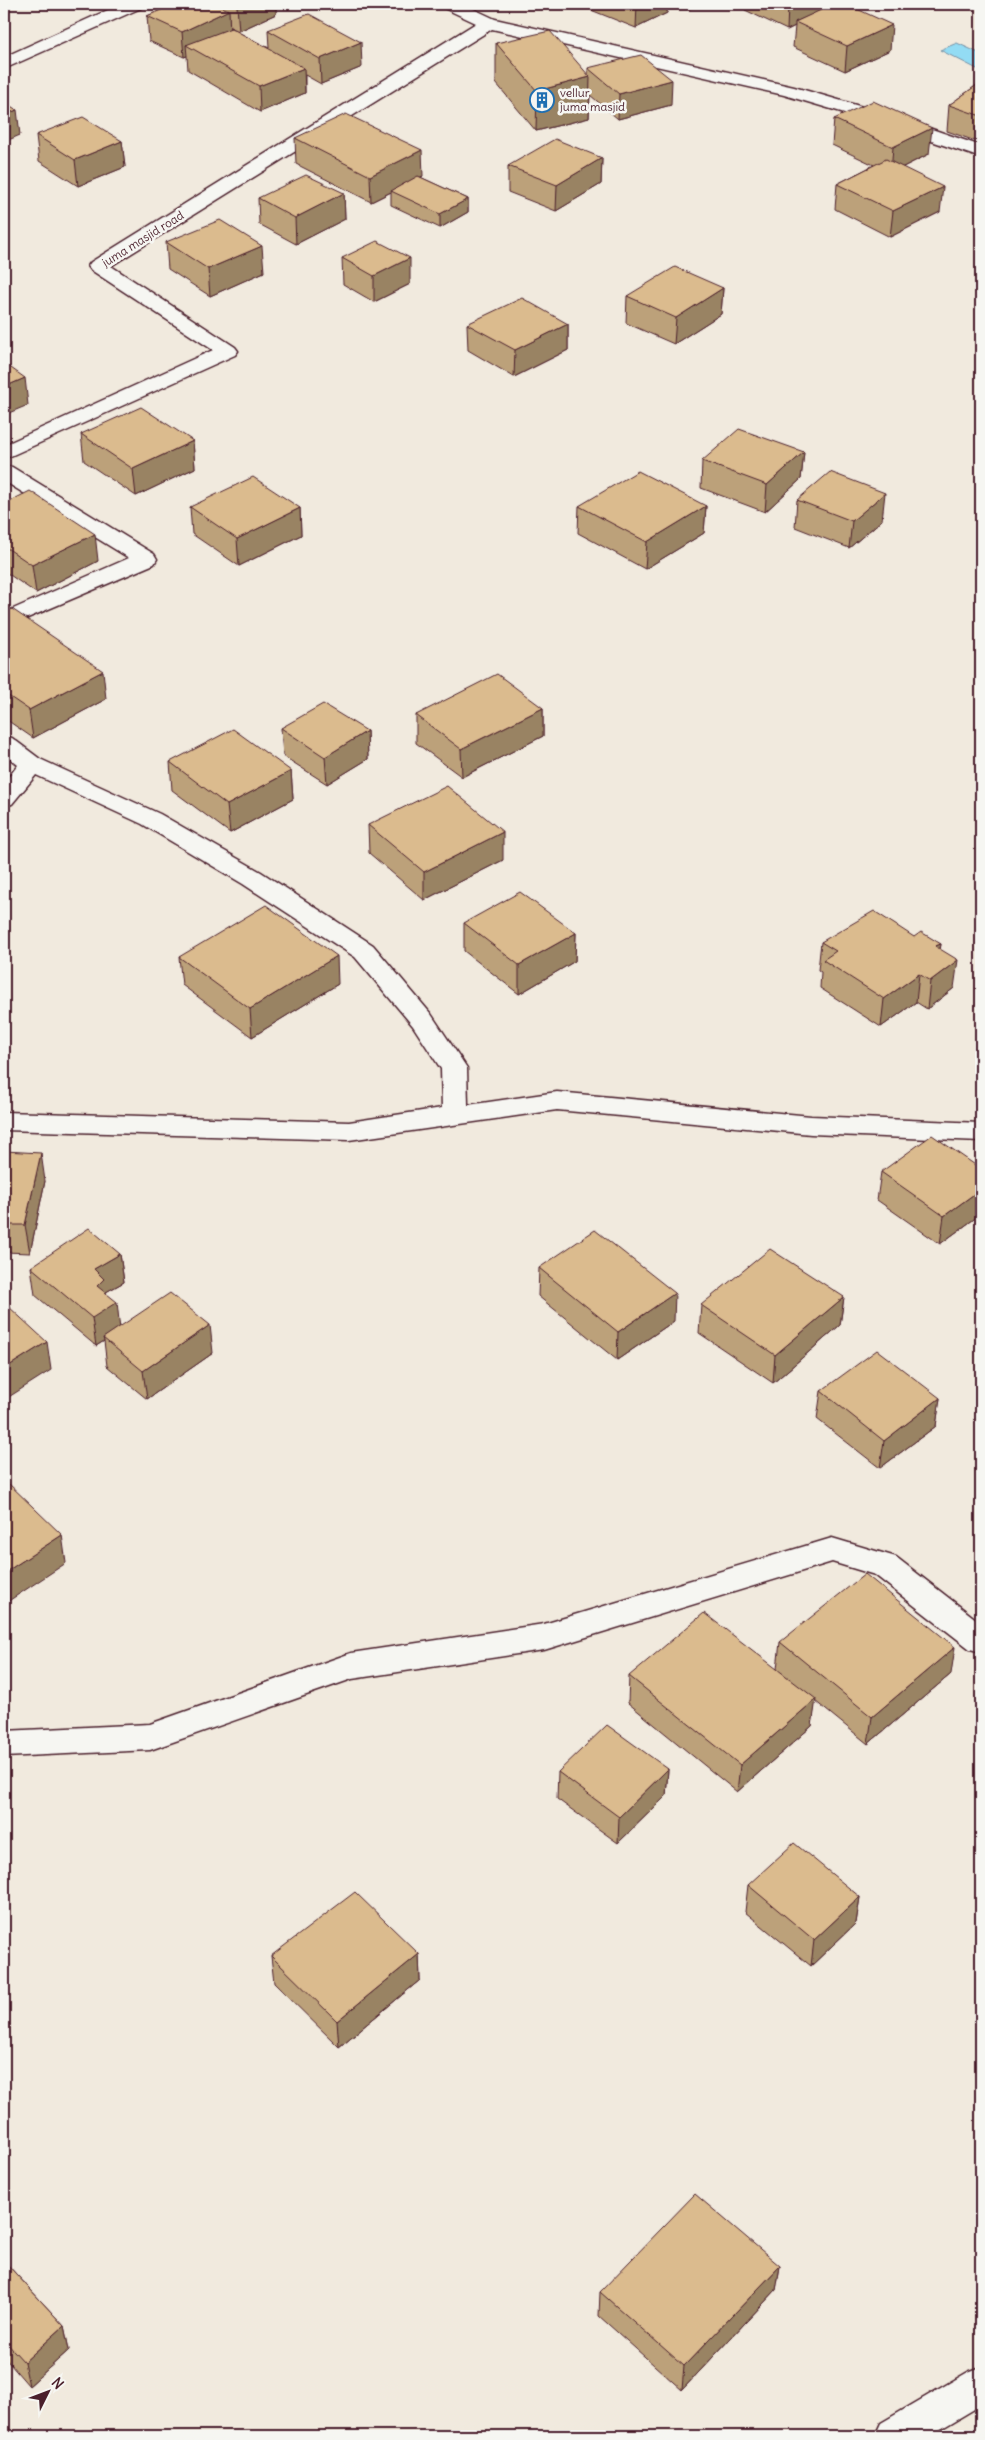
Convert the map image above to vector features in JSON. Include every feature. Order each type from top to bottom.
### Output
[{"type":"street","points":[[4,64],[135,4]]},
{"type":"street","points":[[450,4],[489,23],[788,92],[891,121],[981,152]]},
{"type":"street","name":"juma masjid road","points":[[4,453],[228,351],[98,266],[489,23]]},
{"type":"street","points":[[4,472],[146,559],[4,621]]},
{"type":"street","points":[[4,498],[27,486]]},
{"type":"street","points":[[4,743],[32,764],[151,819],[252,878],[364,951],[422,1020],[454,1068],[455,1116]]},
{"type":"street","points":[[4,799],[32,764]]},
{"type":"street","points":[[4,1121],[30,1120],[349,1131],[557,1101],[811,1125],[981,1132]]},
{"type":"street","points":[[4,1744],[150,1737],[350,1666],[544,1637],[832,1550],[885,1566],[981,1640]]},
{"type":"street","points":[[894,2436],[981,2385]]},
{"type":"water","points":[[957,43],[981,54],[981,71],[940,50]]},
{"type":"building","points":[[175,4],[214,4],[229,10],[182,32],[147,16]]},
{"type":"building","points":[[834,4],[846,4],[892,25],[847,46],[795,22]]},
{"type":"building","points":[[309,14],[361,42],[320,59],[268,30]]},
{"type":"building","points":[[231,28],[304,68],[259,86],[186,45]]},
{"type":"building","points":[[550,31],[590,77],[537,91],[496,43]]},
{"type":"building","points":[[641,55],[672,80],[619,94],[588,68]]},
{"type":"building","points":[[981,82],[981,116],[949,105]]},
{"type":"building","points":[[873,101],[932,128],[893,147],[834,119]]},
{"type":"building","points":[[4,102],[17,110],[4,115]]},
{"type":"building","points":[[346,114],[422,150],[370,176],[295,138]]},
{"type":"building","points":[[83,117],[122,141],[75,160],[36,135]]},
{"type":"building","points":[[555,139],[602,158],[557,185],[508,166]]},
{"type":"building","points":[[886,159],[943,187],[893,211],[837,184]]},
{"type":"building","points":[[306,175],[344,193],[295,218],[258,198]]},
{"type":"building","points":[[418,176],[468,199],[440,214],[391,191]]},
{"type":"building","points":[[220,220],[262,246],[208,269],[166,242]]},
{"type":"building","points":[[377,241],[410,258],[374,276],[342,258]]},
{"type":"building","points":[[675,267],[723,288],[676,318],[627,296]]},
{"type":"building","points":[[522,298],[568,324],[515,350],[467,324]]},
{"type":"building","points":[[4,363],[25,378],[4,387]]},
{"type":"building","points":[[141,407],[193,441],[133,469],[81,434]]},
{"type":"building","points":[[739,429],[804,452],[767,485],[702,461]]},
{"type":"building","points":[[638,471],[706,506],[647,542],[579,506]]},
{"type":"building","points":[[830,472],[885,493],[852,521],[797,500]]},
{"type":"building","points":[[253,477],[300,508],[237,539],[190,507]]},
{"type":"building","points":[[30,491],[95,534],[32,565],[4,546],[4,504]]},
{"type":"building","points":[[12,609],[103,671],[29,710],[4,693],[4,613]]},
{"type":"building","points":[[497,674],[543,708],[461,749],[416,715]]},
{"type":"building","points":[[323,704],[367,731],[325,757],[281,728]]},
{"type":"building","points":[[233,729],[291,771],[227,805],[170,762]]},
{"type":"building","points":[[447,786],[503,832],[424,872],[368,825]]},
{"type":"building","points":[[520,892],[576,933],[519,965],[464,923]]},
{"type":"building","points":[[266,905],[337,956],[250,1009],[179,957]]},
{"type":"building","points":[[874,911],[914,937],[921,932],[941,944],[935,946],[958,960],[930,981],[919,974],[884,999],[823,960],[836,951],[821,942]]},
{"type":"building","points":[[932,1135],[981,1169],[981,1189],[944,1216],[881,1172]]},
{"type":"building","points":[[4,1151],[41,1153],[25,1225],[4,1225]]},
{"type":"building","points":[[89,1228],[120,1254],[94,1269],[104,1279],[97,1286],[117,1302],[92,1318],[31,1267]]},
{"type":"building","points":[[595,1230],[675,1293],[618,1332],[539,1268]]},
{"type":"building","points":[[770,1249],[844,1297],[775,1355],[701,1305]]},
{"type":"building","points":[[170,1293],[210,1325],[143,1371],[103,1338]]},
{"type":"building","points":[[8,1306],[47,1342],[4,1369],[4,1309]]},
{"type":"building","points":[[877,1350],[940,1398],[884,1441],[821,1391]]},
{"type":"building","points":[[6,1481],[62,1535],[4,1573],[4,1482]]},
{"type":"building","points":[[865,1574],[955,1647],[872,1717],[780,1642]]},
{"type":"building","points":[[704,1613],[816,1699],[740,1765],[629,1676]]},
{"type":"building","points":[[607,1725],[668,1769],[619,1817],[558,1772]]},
{"type":"building","points":[[794,1843],[860,1897],[814,1940],[748,1885]]},
{"type":"building","points":[[355,1892],[419,1954],[337,2021],[271,1956]]},
{"type":"building","points":[[695,2194],[780,2266],[684,2366],[600,2292]]},
{"type":"building","points":[[4,2261],[64,2326],[24,2362],[4,2340]]},
{"type":"place","name":"vellur juma masjid","points":[[542,100]]}]
